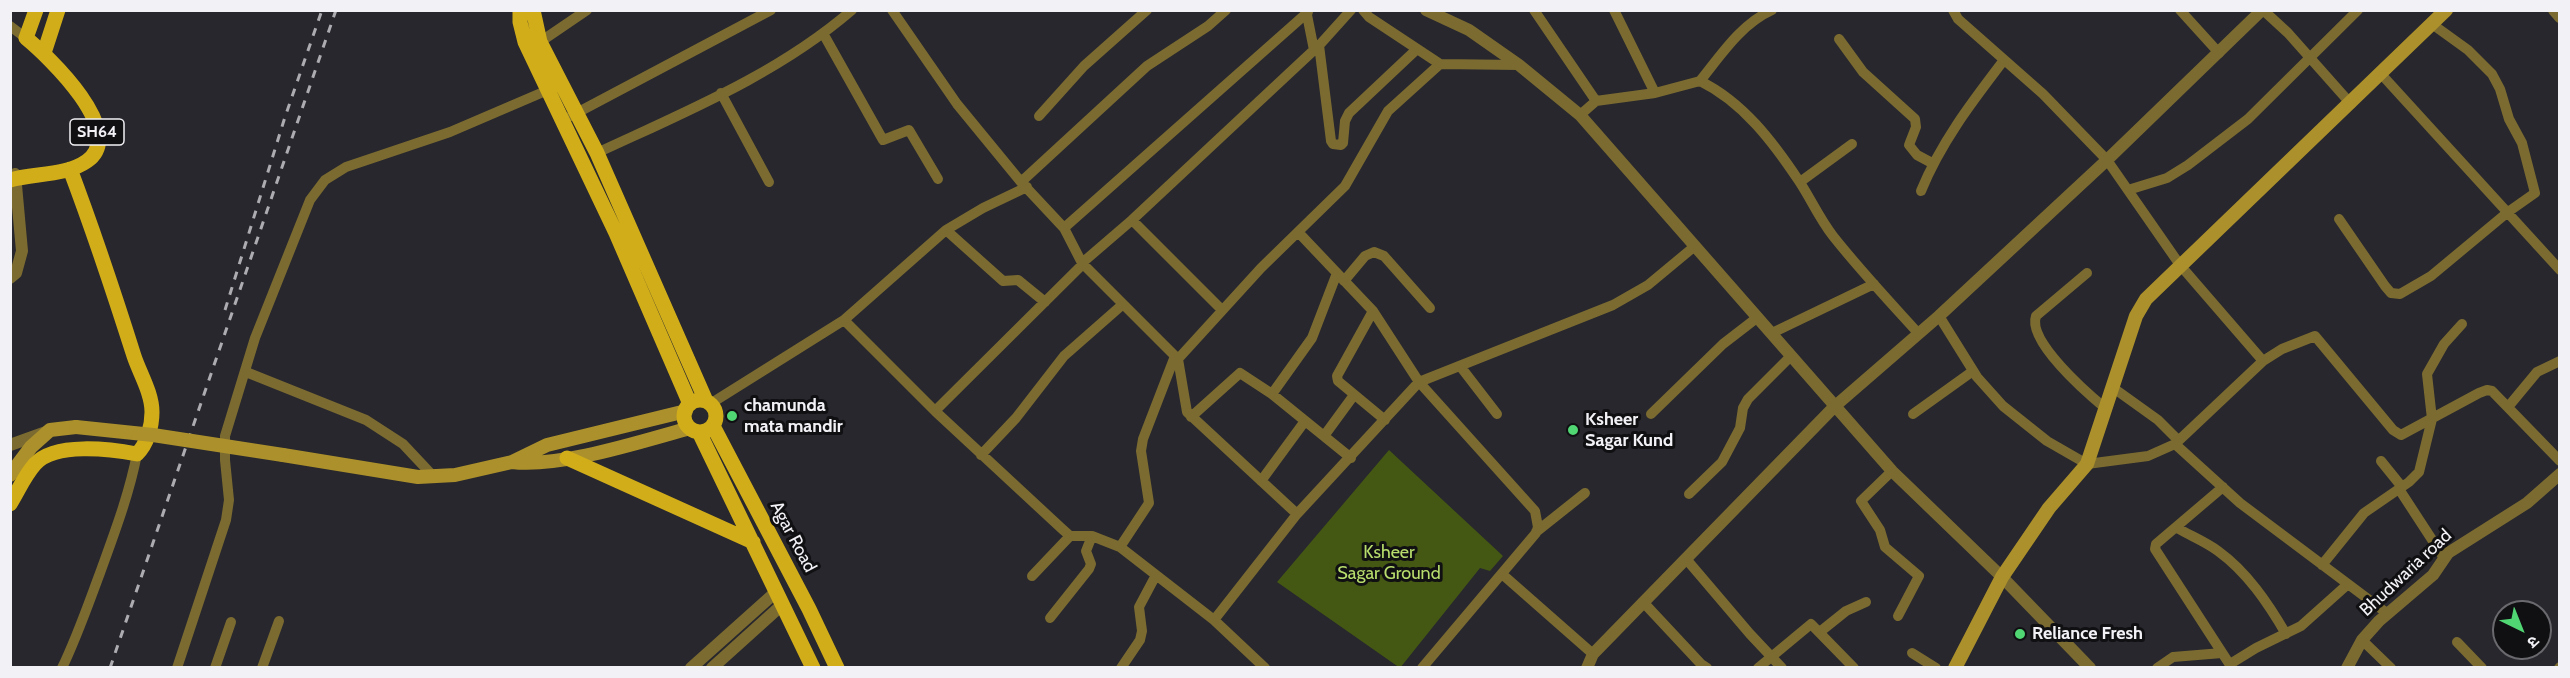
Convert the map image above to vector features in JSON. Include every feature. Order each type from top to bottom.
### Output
[{"type":"main road","points":[[26,38],[36,10]]},
{"type":"main road","points":[[44,53],[58,10]]},
{"type":"main road","points":[[520,10],[520,22],[525,42],[548,90],[597,153],[698,405]]},
{"type":"main road","points":[[532,10],[540,42],[616,233],[698,405]]},
{"type":"main road","points":[[1955,668],[2002,577],[2049,508],[2087,465],[2136,316],[2146,299],[2382,75],[2446,11]]},
{"type":"main road","name":"SH64","points":[[16,176],[70,169],[86,162],[98,147],[94,121],[82,97],[66,75],[26,38]]},
{"type":"main road","points":[[10,504],[34,465],[56,451],[137,454],[145,446],[152,412],[95,235],[70,169]]},
{"type":"main road","points":[[10,475],[31,447],[50,430],[76,427],[153,435],[418,477],[455,475],[512,462],[547,446],[698,405]]},
{"type":"main road","name":"Agar Road","points":[[701,429],[716,417],[698,405],[685,419],[701,429],[808,609],[837,668]]},
{"type":"main road","points":[[512,462],[527,464],[567,458],[701,429],[813,668]]},
{"type":"main road","points":[[567,458],[753,542]]},
{"type":"street","points":[[540,42],[586,10]]},
{"type":"street","points":[[569,117],[771,10]]},
{"type":"street","points":[[597,153],[770,70],[824,35],[852,10]]},
{"type":"street","points":[[892,10],[957,104],[1064,228],[1083,263],[1122,305],[1176,357],[1187,412],[1191,417],[1297,514]]},
{"type":"street","points":[[1039,116],[1084,66],[1147,10]]},
{"type":"street","points":[[698,405],[844,320],[946,230],[1024,184],[1147,66],[1208,26],[1226,10]]},
{"type":"street","points":[[935,411],[1083,263],[1317,47],[1351,10]]},
{"type":"street","points":[[1363,10],[1369,17],[1440,64],[1519,65]]},
{"type":"street","points":[[1426,10],[1457,24],[1519,65],[1580,115],[1892,471],[2002,577],[2090,668]]},
{"type":"street","points":[[1451,10],[1457,24]]},
{"type":"street","points":[[1534,10],[1596,100]]},
{"type":"street","points":[[1614,10],[1655,93]]},
{"type":"street","points":[[1580,115],[1596,100],[1655,93],[1700,81],[1731,42],[1757,17],[1772,10]]},
{"type":"street","points":[[1953,10],[1958,19],[2043,94],[2107,160],[2180,265],[2263,361]]},
{"type":"street","points":[[2180,10],[2219,53]]},
{"type":"street","points":[[1502,574],[1589,663],[1834,407],[1939,316],[2107,160],[2263,10],[2351,104]]},
{"type":"street","points":[[2128,190],[2167,178],[2188,165],[2248,119],[2358,10]]},
{"type":"street","points":[[2554,10],[2559,17]]},
{"type":"street","points":[[1064,228],[1307,13],[1317,47],[1333,144],[1341,145],[1344,139],[1345,121],[1354,107],[1417,49]]},
{"type":"street","points":[[2339,219],[2385,286],[2396,294],[2431,276],[2508,212],[2535,193],[2520,137],[2509,119],[2500,89],[2492,74],[2468,50],[2433,24]]},
{"type":"street","points":[[10,26],[26,38]]},
{"type":"street","points":[[824,35],[883,140],[909,130],[938,179]]},
{"type":"street","points":[[1839,39],[1863,72],[1915,119],[1916,127],[1909,145],[1917,155],[1932,163]]},
{"type":"street","points":[[1921,191],[1932,163],[1950,132],[2004,60]]},
{"type":"street","points":[[1120,547],[1149,503],[1141,451],[1143,439],[1176,357],[1261,267],[1345,186],[1388,111],[1440,64]]},
{"type":"street","points":[[2382,75],[2559,270]]},
{"type":"street","points":[[1700,81],[1734,101],[1757,126],[1800,182],[1820,218],[1918,333]]},
{"type":"street","points":[[177,668],[226,520],[229,500],[225,436],[255,338],[310,200],[326,180],[346,167],[450,132],[548,90]]},
{"type":"street","points":[[721,93],[769,182]]},
{"type":"street","points":[[1800,182],[1852,144]]},
{"type":"street","points":[[10,278],[16,273],[22,251],[16,176]]},
{"type":"street","points":[[1132,220],[1222,310]]},
{"type":"street","points":[[946,230],[1003,281],[1018,280],[1045,302]]},
{"type":"street","points":[[1298,232],[1373,311],[1419,381],[1535,511],[1538,527],[1536,533]]},
{"type":"street","points":[[1214,620],[1297,514],[1351,458],[1419,381],[1613,305],[1648,285],[1695,246]]},
{"type":"street","points":[[1272,394],[1312,338],[1340,277],[1365,256],[1374,252],[1384,256],[1430,308]]},
{"type":"street","points":[[2088,273],[2036,316],[2034,322],[2039,335],[2055,360],[2080,387],[2105,408]]},
{"type":"street","points":[[1772,333],[1874,284]]},
{"type":"street","points":[[981,455],[1016,418],[1064,356],[1122,305]]},
{"type":"street","points":[[1373,311],[1337,376],[1338,381],[1385,420]]},
{"type":"street","points":[[1939,316],[1973,371],[2003,406],[2047,441],[2087,465],[2148,456],[2176,442],[2263,361],[2282,349],[2314,336],[2396,434],[2407,433],[2487,390],[2493,391],[2559,461]]},
{"type":"street","points":[[1652,414],[1723,344],[1758,317]]},
{"type":"street","points":[[844,320],[981,455],[1070,536],[1092,536],[1120,547],[1214,620],[1265,668]]},
{"type":"street","points":[[2322,565],[2364,513],[2401,488],[2419,472],[2432,419],[2427,374],[2444,344],[2462,324]]},
{"type":"street","points":[[1689,494],[1722,462],[1740,428],[1743,408],[1748,399],[1791,356]]},
{"type":"street","points":[[2508,407],[2537,372],[2559,361]]},
{"type":"street","points":[[1460,366],[1497,414]]},
{"type":"street","points":[[1913,414],[1973,371]]},
{"type":"street","points":[[246,372],[366,420],[403,444],[434,477]]},
{"type":"street","points":[[1191,417],[1239,373],[1272,394],[1351,458]]},
{"type":"street","points":[[2112,387],[2143,408],[2240,503],[2388,614]]},
{"type":"street","points":[[1323,436],[1354,394]]},
{"type":"street","points":[[1261,481],[1305,421]]},
{"type":"street","points":[[10,445],[50,430]]},
{"type":"street","points":[[62,668],[74,643],[114,535],[131,485],[137,454]]},
{"type":"street","points":[[2381,461],[2401,488],[2444,558]]},
{"type":"street","points":[[1892,471],[1861,501],[1880,530],[1885,547],[1919,576],[1898,616]]},
{"type":"street","name":"Bhudwaria road","points":[[2347,668],[2362,640],[2379,621],[2433,575],[2444,558],[2460,544],[2527,503],[2559,474]]},
{"type":"street","points":[[2223,487],[2156,544],[2155,549],[2231,666],[2256,648],[2301,626],[2349,584]]},
{"type":"street","points":[[1422,668],[1536,533],[1585,493]]},
{"type":"street","points":[[2177,528],[2217,550],[2232,563],[2267,601],[2286,634]]},
{"type":"street","points":[[1032,576],[1070,536]]},
{"type":"street","points":[[1050,618],[1089,569],[1091,564],[1086,551],[1092,536]]},
{"type":"street","points":[[1688,560],[1782,668]]},
{"type":"street","points":[[1121,668],[1140,640],[1142,631],[1139,607],[1156,575]]},
{"type":"street","points":[[691,668],[780,598]]},
{"type":"street","points":[[712,668],[780,598]]},
{"type":"street","points":[[1821,631],[1846,611],[1866,602]]},
{"type":"street","points":[[1644,603],[1707,668]]},
{"type":"street","points":[[261,668],[279,621]]},
{"type":"street","points":[[215,668],[231,622]]},
{"type":"street","points":[[1758,668],[1808,624],[1814,625],[1821,631],[1854,668]]},
{"type":"street","points":[[2362,640],[2391,668]]},
{"type":"street","points":[[2457,642],[2482,668]]},
{"type":"street","points":[[1912,653],[1936,668]]},
{"type":"street","points":[[2157,668],[2173,657],[2222,653]]},
{"type":"green space","name":"Ksheer Sagar Ground","points":[[1389,450],[1503,556],[1490,571],[1480,568],[1400,668],[1277,582]]},
{"type":"railway","points":[[225,310],[285,117],[322,10]]},
{"type":"railway","points":[[110,668],[336,10]]},
{"type":"place","name":"chamunda mata mandir","points":[[732,416]]},
{"type":"place","name":"Ksheer Sagar Kund","points":[[1573,430]]},
{"type":"place","name":"Reliance Fresh","points":[[2020,634]]}]
